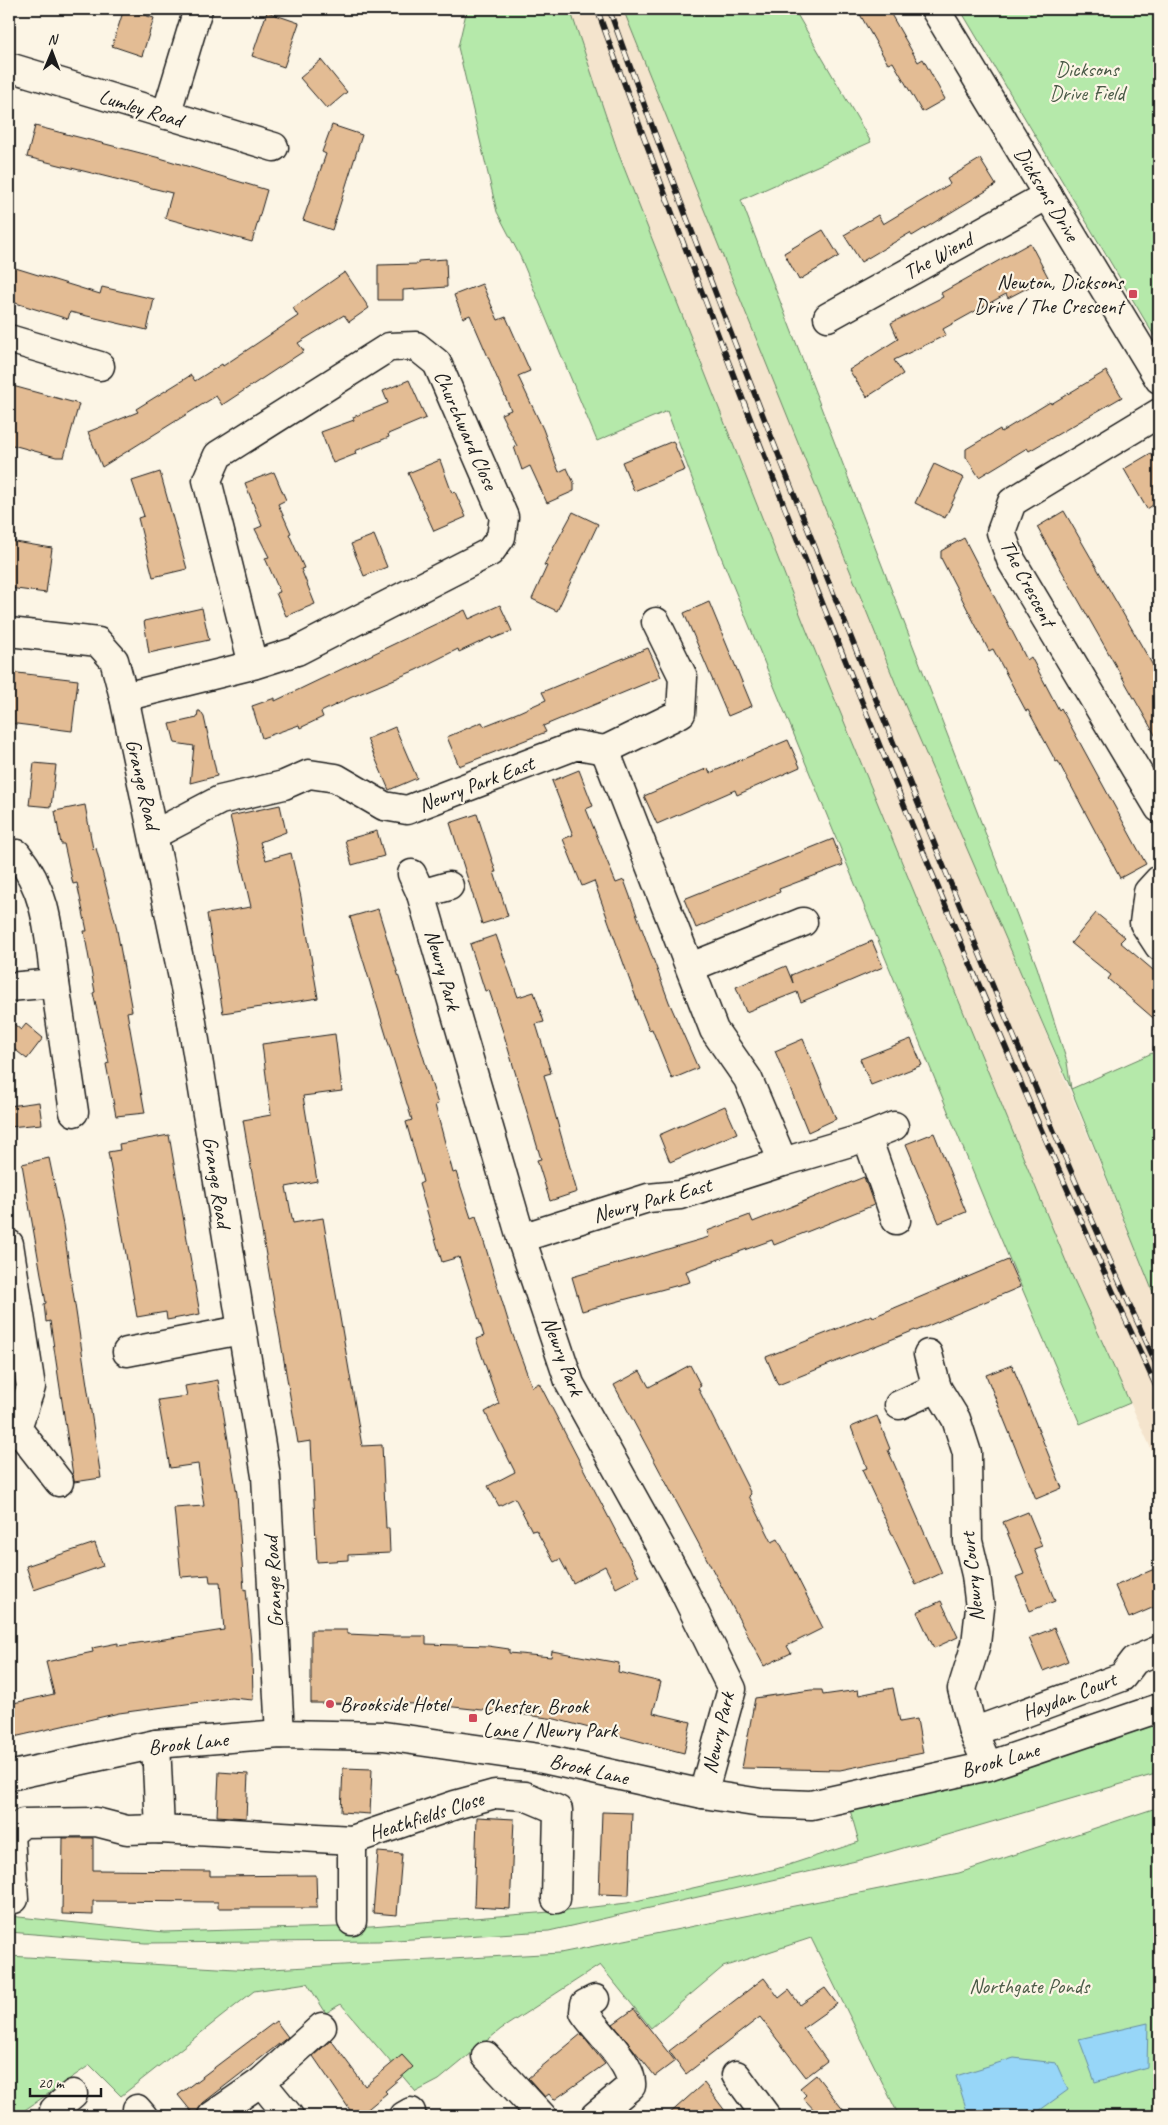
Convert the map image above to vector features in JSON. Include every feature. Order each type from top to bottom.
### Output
[{"type":"street","points":[[166,115],[198,9]]},
{"type":"street","name":"Dicksons Drive","points":[[935,9],[1048,195],[1156,367]]},
{"type":"street","name":"Lumley Road","points":[[9,67],[274,148]]},
{"type":"street","name":"The Wiend","points":[[828,317],[1048,195]]},
{"type":"street","points":[[9,339],[100,366]]},
{"type":"street","name":"Churchward Close","points":[[124,697],[253,665],[297,651],[490,552],[501,537],[504,517],[437,363],[416,346],[389,348],[218,455],[206,480],[253,665]]},
{"type":"street","name":"The Crescent","points":[[1159,414],[1012,502],[1001,532],[1011,560],[1159,808]]},
{"type":"street","points":[[656,622],[683,677],[681,713],[605,750],[714,1030],[748,1079],[783,1162]]},
{"type":"street","name":"Grange Road","points":[[9,632],[98,642],[114,660],[124,697],[155,834],[191,1016],[266,1476],[280,1734]]},
{"type":"street","name":"Newry Park East","points":[[155,834],[220,800],[284,786],[308,774],[336,778],[384,806],[407,810],[577,745],[605,750]]},
{"type":"street","points":[[17,854],[31,871],[46,911],[74,1112]]},
{"type":"street","points":[[1159,880],[1148,892],[1144,923],[1159,946]]},
{"type":"street","name":"Newry Park","points":[[449,886],[416,884],[521,1238],[570,1384],[676,1575],[732,1689],[703,1794]]},
{"type":"street","points":[[691,967],[803,922]]},
{"type":"street","points":[[9,987],[55,983]]},
{"type":"street","name":"Newry Park East","points":[[521,1238],[648,1198],[680,1195],[867,1137],[894,1126]]},
{"type":"street","points":[[867,1137],[896,1220]]},
{"type":"street","points":[[9,1244],[31,1387],[13,1429],[59,1482]]},
{"type":"street","points":[[127,1352],[241,1330]]},
{"type":"street","name":"Newry Court","points":[[928,1354],[938,1388],[956,1419],[967,1453],[968,1541],[976,1576],[980,1608],[976,1644],[962,1689],[973,1732],[988,1766]]},
{"type":"street","points":[[899,1405],[938,1388]]},
{"type":"street","name":"Haydan Court","points":[[973,1732],[1122,1677],[1135,1660],[1159,1650]]},
{"type":"street","name":"Brook Lane","points":[[9,1776],[156,1744],[280,1734],[384,1736],[539,1758],[703,1794],[761,1803],[811,1805],[988,1766],[1159,1708]]},
{"type":"street","points":[[156,1744],[160,1829]]},
{"type":"street","name":"Heathfields Close","points":[[14,1899],[10,1834],[23,1823],[96,1822],[127,1830],[160,1829],[352,1840],[455,1805],[495,1794],[525,1796],[558,1810],[556,1899]]},
{"type":"street","name":"Heathfields Close","points":[[352,1840],[352,1921]]},
{"type":"street","points":[[595,2000],[585,2004],[584,2012],[618,2054],[632,2080],[632,2086],[595,2116]]},
{"type":"street","points":[[212,2116],[262,2082],[322,2027]]},
{"type":"street","points":[[486,2056],[542,2116]]},
{"type":"street","points":[[736,2075],[766,2116]]},
{"type":"street","points":[[262,2082],[289,2116]]},
{"type":"street","points":[[56,2116],[54,2110],[73,2094]]},
{"type":"shaded area","points":[[570,9],[623,9],[1159,1307],[1159,1466],[1070,1271],[806,629],[619,155]]},
{"type":"green space","points":[[467,9],[570,9],[619,155],[806,629],[1070,1271],[1130,1403],[1080,1424],[986,1204],[720,554],[667,411],[597,441],[520,256],[497,212],[458,47]]},
{"type":"green space","points":[[623,9],[794,9],[871,142],[741,200],[1037,967],[1067,1062],[1071,1089],[897,687]]},
{"type":"green space","name":"Dicksons Drive Field","points":[[960,9],[1159,9],[1159,344]]},
{"type":"green space","points":[[1159,1050],[1159,1307],[1071,1089]]},
{"type":"green space","points":[[1159,1720],[1159,1773],[869,1858],[549,1931],[378,1941],[145,1943],[9,1932],[9,1916],[164,1932],[371,1926],[550,1912],[627,1903],[776,1869],[859,1842],[850,1810]]},
{"type":"green space","name":"Northgate Ponds","points":[[1159,1807],[1159,2116],[899,2116],[811,1938],[723,1967],[651,2028],[600,1965],[501,2029],[439,2080],[416,2092],[341,2004],[326,2013],[307,1983],[254,1991],[121,2096],[90,2065],[16,2116],[9,2116],[9,1956],[253,1970],[560,1953],[959,1873]]},
{"type":"water","points":[[1148,2023],[1147,2067],[1095,2082],[1079,2039]]},
{"type":"water","points":[[1014,2058],[1056,2063],[1068,2090],[1036,2113],[967,2111],[956,2076]]},
{"type":"building","points":[[124,9],[154,18],[142,56],[112,46]]},
{"type":"building","points":[[857,9],[888,9],[918,62],[923,59],[945,99],[922,112],[893,62],[888,64]]},
{"type":"building","points":[[267,12],[299,23],[284,67],[252,56]]},
{"type":"building","points":[[321,60],[347,92],[327,109],[300,78]]},
{"type":"building","points":[[332,125],[362,135],[332,230],[303,220],[326,154],[322,152]]},
{"type":"building","points":[[35,126],[160,158],[267,190],[252,242],[165,218],[172,193],[27,157]]},
{"type":"building","points":[[980,159],[996,185],[912,236],[910,233],[861,262],[844,235],[878,215],[883,224],[950,184],[947,179]]},
{"type":"building","points":[[823,230],[839,256],[799,280],[784,253]]},
{"type":"building","points":[[1030,243],[1048,277],[1008,298],[1006,294],[943,329],[946,335],[894,360],[903,374],[867,397],[849,370],[898,339],[891,323],[943,297],[941,293]]},
{"type":"building","points":[[446,259],[447,287],[403,290],[403,300],[378,300],[378,265],[418,264],[418,261]]},
{"type":"building","points":[[9,266],[100,294],[102,287],[154,299],[147,330],[70,312],[68,319],[9,301]]},
{"type":"building","points":[[345,272],[369,308],[349,322],[344,315],[298,343],[304,351],[222,405],[216,396],[102,467],[88,432],[138,412],[136,409],[191,375],[195,381],[222,364],[223,366],[298,316],[293,308]]},
{"type":"building","points":[[482,284],[498,320],[506,317],[530,371],[518,376],[543,429],[559,472],[567,468],[574,483],[574,491],[547,503],[530,466],[522,470],[514,447],[517,446],[501,414],[511,410],[470,315],[463,318],[454,295]]},
{"type":"building","points":[[1106,371],[1122,397],[1029,451],[1027,448],[979,477],[966,457],[966,449],[1000,429],[1001,432]]},
{"type":"building","points":[[409,380],[426,418],[388,434],[389,437],[355,451],[356,454],[333,463],[321,432],[354,420],[353,417],[388,403],[383,391]]},
{"type":"building","points":[[9,385],[79,404],[64,457],[56,457],[9,444]]},
{"type":"building","points":[[673,441],[685,470],[634,491],[622,462]]},
{"type":"building","points":[[1151,453],[1159,468],[1159,501],[1147,509],[1124,469]]},
{"type":"building","points":[[440,460],[452,493],[455,492],[466,517],[434,531],[408,473]]},
{"type":"building","points":[[934,464],[964,478],[945,518],[915,503]]},
{"type":"building","points":[[160,472],[187,569],[153,577],[138,518],[144,516],[132,481]]},
{"type":"building","points":[[274,472],[286,500],[278,504],[304,568],[301,569],[315,604],[286,616],[276,593],[280,592],[265,558],[269,557],[255,529],[262,526],[245,483]]},
{"type":"building","points":[[1064,511],[1159,676],[1159,742],[1037,527]]},
{"type":"building","points":[[573,512],[598,524],[557,611],[532,599],[547,566],[544,565]]},
{"type":"building","points":[[374,535],[387,567],[364,576],[351,544]]},
{"type":"building","points":[[964,538],[1027,660],[1031,657],[1059,710],[1061,708],[1146,864],[1120,878],[1058,761],[1056,762],[1028,710],[1026,711],[993,649],[989,651],[941,558],[941,551]]},
{"type":"building","points":[[9,541],[52,548],[46,593],[9,588]]},
{"type":"building","points":[[709,602],[752,706],[728,716],[684,613]]},
{"type":"building","points":[[500,605],[512,631],[492,639],[491,637],[459,652],[458,649],[416,670],[352,697],[321,712],[323,717],[300,728],[299,725],[262,738],[252,706],[275,698],[275,701],[465,610],[469,619]]},
{"type":"building","points":[[202,608],[209,640],[149,653],[144,621]]},
{"type":"building","points":[[648,648],[661,677],[543,726],[546,732],[459,766],[447,737],[482,722],[484,726],[517,713],[546,700],[542,692]]},
{"type":"building","points":[[9,672],[78,680],[72,731],[9,723]]},
{"type":"building","points":[[198,711],[204,717],[217,776],[190,783],[194,746],[175,743],[170,724],[197,718]]},
{"type":"building","points":[[395,727],[417,778],[389,790],[367,739]]},
{"type":"building","points":[[788,740],[800,767],[737,795],[735,790],[657,824],[644,796],[708,768],[710,773]]},
{"type":"building","points":[[34,763],[56,765],[51,807],[29,805]]},
{"type":"building","points":[[579,770],[593,806],[586,809],[616,883],[624,880],[669,1002],[698,1068],[672,1079],[652,1029],[649,1030],[635,995],[594,881],[582,886],[563,839],[573,835],[552,781]]},
{"type":"building","points":[[85,805],[93,849],[96,848],[116,925],[132,1011],[127,1012],[145,1113],[116,1116],[106,1064],[109,1063],[93,993],[95,992],[84,931],[87,931],[77,883],[73,884],[64,844],[61,844],[55,811]]},
{"type":"building","points":[[280,805],[286,832],[260,842],[266,860],[291,853],[301,897],[318,998],[223,1013],[207,914],[251,907],[230,816]]},
{"type":"building","points":[[477,814],[508,916],[482,924],[450,823]]},
{"type":"building","points":[[377,831],[384,856],[352,865],[345,840]]},
{"type":"building","points":[[833,839],[843,865],[779,889],[780,892],[696,928],[684,899]]},
{"type":"building","points":[[378,909],[438,1104],[435,1105],[453,1173],[456,1172],[471,1218],[476,1216],[510,1327],[532,1387],[539,1383],[639,1576],[616,1588],[605,1566],[573,1583],[560,1559],[554,1562],[536,1530],[532,1531],[515,1498],[499,1506],[488,1486],[515,1472],[485,1412],[499,1404],[476,1339],[484,1336],[459,1257],[442,1262],[419,1184],[423,1182],[406,1122],[412,1120],[350,917]]},
{"type":"building","points":[[1096,913],[1125,937],[1120,942],[1159,975],[1159,1023],[1108,979],[1111,975],[1071,943]]},
{"type":"building","points":[[496,935],[518,997],[534,992],[544,1022],[536,1024],[551,1073],[544,1075],[577,1192],[550,1201],[537,1160],[541,1159],[504,1035],[489,990],[485,991],[470,944]]},
{"type":"building","points":[[872,941],[883,967],[801,1002],[797,992],[746,1012],[736,987],[786,966],[793,983],[791,975]]},
{"type":"building","points":[[9,1020],[21,1030],[26,1024],[43,1038],[27,1059],[9,1045]]},
{"type":"building","points":[[335,1034],[342,1091],[303,1096],[317,1181],[286,1187],[293,1223],[323,1218],[362,1446],[382,1445],[386,1528],[389,1528],[390,1553],[348,1555],[348,1560],[317,1562],[311,1441],[298,1443],[243,1120],[271,1115],[262,1044]]},
{"type":"building","points":[[803,1039],[836,1119],[808,1132],[775,1051]]},
{"type":"building","points":[[911,1039],[922,1065],[871,1085],[860,1059]]},
{"type":"building","points":[[39,1102],[42,1124],[9,1127],[9,1106]]},
{"type":"building","points":[[725,1106],[737,1133],[670,1162],[659,1135]]},
{"type":"building","points":[[934,1133],[966,1212],[939,1223],[906,1144]]},
{"type":"building","points":[[169,1135],[200,1314],[167,1320],[166,1312],[137,1317],[108,1152],[120,1150],[119,1144]]},
{"type":"building","points":[[49,1158],[63,1225],[101,1478],[74,1482],[50,1321],[46,1322],[44,1304],[46,1303],[22,1164]]},
{"type":"building","points":[[864,1177],[874,1205],[774,1245],[772,1240],[686,1271],[690,1282],[582,1311],[572,1277],[709,1237],[707,1231],[750,1215],[753,1222]]},
{"type":"building","points":[[1008,1260],[1020,1287],[916,1331],[778,1385],[766,1357],[872,1315],[873,1317]]},
{"type":"building","points":[[690,1365],[701,1386],[698,1388],[751,1494],[749,1496],[772,1542],[778,1539],[823,1628],[787,1646],[791,1653],[764,1666],[614,1385],[640,1371],[649,1387]]},
{"type":"building","points":[[1012,1365],[1062,1488],[1036,1499],[986,1375]]},
{"type":"building","points":[[218,1380],[237,1494],[244,1590],[246,1589],[252,1655],[253,1700],[231,1698],[119,1713],[14,1737],[9,1716],[9,1704],[54,1694],[46,1662],[93,1652],[92,1648],[118,1643],[118,1646],[224,1630],[220,1582],[210,1582],[209,1575],[181,1577],[174,1508],[204,1506],[198,1464],[170,1468],[158,1400],[187,1396],[185,1386]]},
{"type":"building","points":[[877,1416],[890,1449],[888,1450],[942,1573],[916,1585],[862,1470],[867,1468],[851,1427]]},
{"type":"building","points":[[1028,1512],[1042,1546],[1034,1549],[1055,1601],[1030,1611],[1016,1577],[1024,1574],[1003,1522]]},
{"type":"building","points":[[95,1543],[103,1566],[34,1590],[26,1566]]},
{"type":"building","points":[[1159,1567],[1159,1605],[1129,1618],[1115,1586]]},
{"type":"building","points":[[941,1601],[958,1637],[934,1648],[917,1612]]},
{"type":"building","points":[[1054,1628],[1068,1661],[1043,1671],[1029,1638]]},
{"type":"building","points":[[311,1630],[347,1630],[347,1634],[426,1636],[426,1644],[488,1646],[509,1649],[509,1653],[551,1657],[552,1651],[619,1663],[618,1672],[661,1682],[653,1713],[691,1722],[684,1753],[555,1719],[511,1713],[425,1704],[311,1703]]},
{"type":"building","points":[[893,1688],[900,1722],[917,1719],[923,1753],[840,1770],[742,1768],[755,1698],[811,1690],[822,1690],[823,1695],[858,1690],[859,1695]]},
{"type":"building","points":[[343,1768],[372,1769],[370,1814],[341,1812]]},
{"type":"building","points":[[219,1772],[248,1774],[246,1818],[217,1816]]},
{"type":"building","points":[[602,1812],[632,1813],[629,1895],[599,1894]]},
{"type":"building","points":[[477,1817],[514,1819],[510,1909],[474,1907]]},
{"type":"building","points":[[63,1838],[93,1838],[93,1870],[210,1871],[210,1876],[316,1875],[317,1908],[218,1908],[218,1902],[93,1901],[93,1915],[62,1914]]},
{"type":"building","points":[[378,1852],[402,1854],[397,1915],[373,1913]]},
{"type":"building","points":[[764,1978],[779,1998],[789,1990],[800,2005],[825,1988],[837,2004],[803,2028],[827,2061],[806,2077],[760,2017],[686,2074],[669,2051]]},
{"type":"building","points":[[634,2009],[675,2061],[655,2076],[613,2024]]},
{"type":"building","points":[[276,2021],[288,2037],[203,2103],[195,2116],[178,2095]]},
{"type":"building","points":[[581,2034],[605,2064],[554,2100],[549,2094],[545,2097],[528,2078]]},
{"type":"building","points":[[331,2040],[365,2086],[402,2055],[413,2067],[385,2091],[387,2093],[363,2113],[359,2109],[352,2113],[313,2056]]},
{"type":"building","points":[[816,2075],[848,2116],[820,2116],[803,2098],[806,2095],[800,2088]]},
{"type":"building","points":[[704,2083],[729,2116],[667,2116]]},
{"type":"railway","points":[[597,9],[727,359],[864,707],[1007,1051],[1159,1393]]},
{"type":"railway","points":[[609,9],[739,354],[909,782],[1049,1119],[1159,1370]]},
{"type":"place","name":"Newton, Dicksons Drive / The Crescent","points":[[1133,294]]},
{"type":"place","name":"Brookside Hotel","points":[[330,1704]]},
{"type":"place","name":"Chester, Brook Lane / Newry Park","points":[[473,1718]]}]
